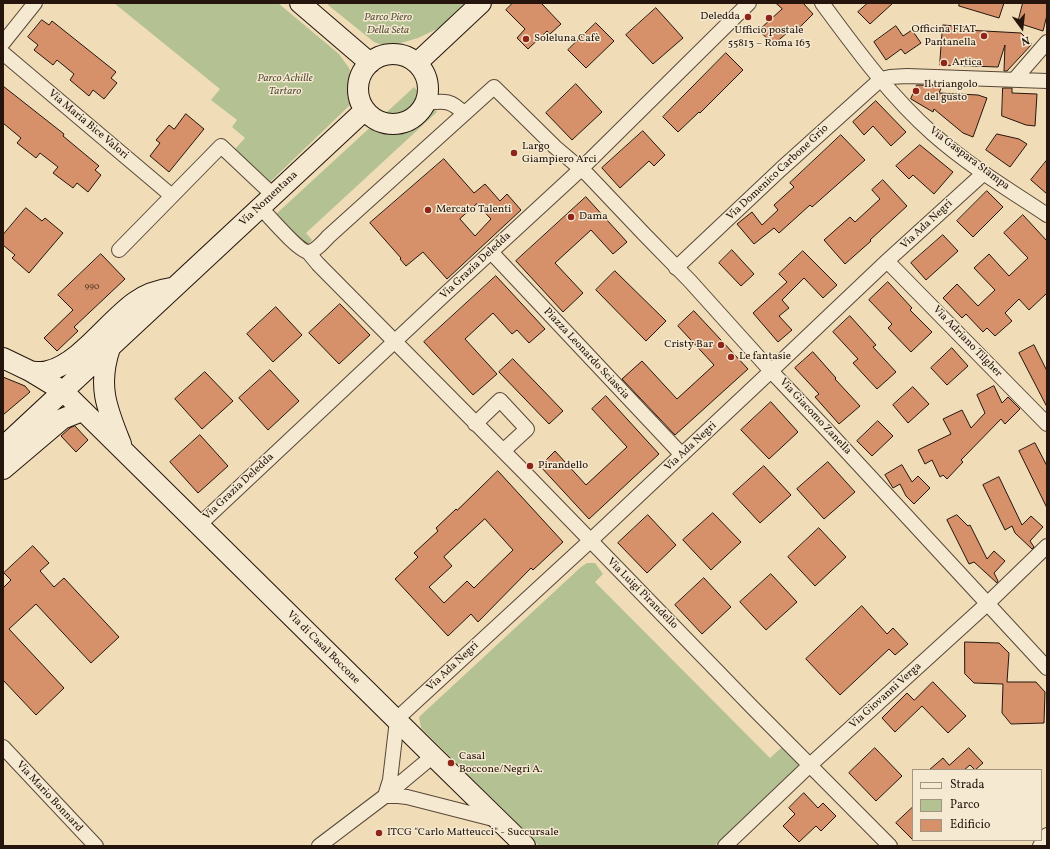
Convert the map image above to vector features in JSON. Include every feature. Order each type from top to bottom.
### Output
[{"type":"street","points":[[3,42],[35,3]]},
{"type":"street","points":[[300,3],[370,63]]},
{"type":"street","points":[[417,63],[481,3]]},
{"type":"street","name":"Via Grazia Deledda","points":[[199,525],[581,169],[749,3]]},
{"type":"street","name":"Via Gaspara Stampa","points":[[822,3],[859,53],[895,96],[933,134],[984,173],[1047,215]]},
{"type":"street","points":[[1014,80],[1047,42]]},
{"type":"street","name":"Via Maria Bice Valori","points":[[3,53],[172,196]]},
{"type":"street","points":[[395,54],[411,59],[417,63],[423,70],[428,86],[425,103],[415,116],[400,123],[392,124],[376,119],[365,110],[358,92],[361,75],[370,63],[386,55],[395,54]]},
{"type":"street","points":[[881,79],[907,76],[1047,81]]},
{"type":"street","name":"Via Domenico Carbone Grio","points":[[676,268],[881,79]]},
{"type":"street","points":[[308,252],[314,250],[494,87],[555,147],[581,169]]},
{"type":"street","points":[[425,103],[438,101],[448,102],[457,107],[464,114]]},
{"type":"street","name":"Via Nomentana","points":[[3,447],[365,110]]},
{"type":"street","points":[[119,250],[221,146],[266,201]]},
{"type":"street","name":"Via Giacomo Zanella","points":[[581,169],[690,281],[771,371],[1047,668]]},
{"type":"street","name":"Via Ada Negri","points":[[397,720],[984,173]]},
{"type":"street","name":"Via Luigi Pirandello","points":[[266,201],[292,241],[308,252],[318,264],[890,846]]},
{"type":"street","name":"Piazza Leonardo Sciascia","points":[[491,252],[682,455]]},
{"type":"street","name":"Via Adriano Tilgher","points":[[888,261],[1047,424]]},
{"type":"street","points":[[30,371],[49,371],[65,364],[135,302],[151,293],[174,288]]},
{"type":"street","name":"Via di Casal Boccone","points":[[110,348],[105,369],[105,396],[110,418],[123,449]]},
{"type":"street","name":"Via di Casal Boccone","points":[[3,358],[30,371],[63,392],[123,449],[525,846]]},
{"type":"street","points":[[476,424],[500,400],[527,429],[503,451]]},
{"type":"street","points":[[3,469],[62,419],[82,411]]},
{"type":"street","name":"Via Giovanni Verga","points":[[725,846],[810,765],[988,603],[1047,546]]},
{"type":"street","points":[[385,796],[390,780],[397,720]]},
{"type":"street","name":"Via Mario Bonnard","points":[[3,748],[96,846]]},
{"type":"street","points":[[319,846],[385,796],[433,756]]},
{"type":"street","points":[[385,796],[407,797],[499,820]]},
{"type":"street","points":[[1040,846],[1047,835]]},
{"type":"green space","name":"Parco Achille Tartaro","points":[[114,3],[278,3],[339,54],[349,68],[354,80],[355,93],[350,105],[270,182],[234,150],[245,138],[232,127],[237,120],[211,100],[220,89]]},
{"type":"green space","name":"Parco Piero Della Seta","points":[[329,3],[465,3],[439,28],[418,38],[387,47],[374,42],[328,5]]},
{"type":"green space","points":[[414,87],[437,112],[306,233],[312,240],[307,246],[275,215]]},
{"type":"green space","points":[[587,563],[595,563],[603,574],[595,582],[770,758],[781,748],[788,749],[803,763],[714,846],[539,846],[421,728],[419,717]]},
{"type":"building","points":[[513,3],[541,3],[561,24],[550,34],[547,31],[528,49],[517,38],[525,29],[506,10]]},
{"type":"building","points":[[776,3],[803,3],[813,14],[799,28],[796,25],[773,45],[759,30],[782,9]]},
{"type":"building","points":[[868,3],[893,3],[870,24],[858,12]]},
{"type":"building","points":[[960,3],[1004,3],[999,18],[959,6]]},
{"type":"building","points":[[1023,3],[1047,3],[1047,15],[1043,31],[1018,23]]},
{"type":"building","points":[[656,8],[683,38],[653,64],[626,35]]},
{"type":"building","points":[[42,20],[49,25],[52,21],[116,72],[111,78],[117,83],[104,99],[93,90],[89,96],[70,80],[74,74],[57,60],[53,65],[34,50],[38,45],[28,37]]},
{"type":"building","points":[[596,23],[614,41],[586,68],[568,50]]},
{"type":"building","points":[[943,25],[967,27],[966,30],[1021,33],[1032,44],[1007,71],[1004,71],[1005,45],[998,67],[940,65]]},
{"type":"building","points":[[896,26],[903,36],[912,30],[921,43],[905,54],[901,49],[886,60],[874,42]]},
{"type":"building","points":[[726,53],[743,70],[700,113],[699,112],[678,132],[663,117]]},
{"type":"building","points":[[576,84],[602,112],[572,140],[546,113]]},
{"type":"building","points":[[917,85],[942,86],[939,93],[978,95],[987,98],[973,137],[963,133],[934,109],[933,112],[911,99]]},
{"type":"building","points":[[3,86],[64,134],[63,136],[99,166],[95,170],[101,175],[88,192],[77,183],[73,188],[53,173],[58,167],[40,153],[36,158],[17,143],[21,138],[3,123]]},
{"type":"building","points":[[1003,88],[1012,88],[1012,93],[1037,94],[1035,126],[1026,125],[1002,116]]},
{"type":"building","points":[[876,101],[906,132],[891,146],[873,126],[864,135],[853,122]]},
{"type":"building","points":[[186,114],[204,129],[169,172],[150,156],[160,143],[156,140],[169,125],[174,129]]},
{"type":"building","points":[[643,131],[665,155],[654,166],[649,161],[620,188],[602,168]]},
{"type":"building","points":[[997,134],[1019,139],[1027,144],[1010,167],[986,150]]},
{"type":"building","points":[[841,135],[865,160],[812,207],[810,205],[779,233],[774,228],[754,244],[737,224],[752,212],[762,225],[778,210],[774,205],[794,187],[790,183]]},
{"type":"building","points":[[920,145],[953,172],[934,194],[913,175],[909,179],[896,166]]},
{"type":"building","name":"Mercato Talenti","points":[[444,159],[474,193],[485,184],[500,201],[507,194],[521,210],[447,279],[423,252],[406,266],[400,259],[401,258],[370,223]],"holes":[[[477,204],[491,219],[475,236],[460,219]]]},
{"type":"building","points":[[1047,160],[1047,194],[1031,180]]},
{"type":"building","points":[[883,180],[907,206],[845,264],[824,240],[850,217],[855,222],[880,199],[872,190]]},
{"type":"building","points":[[987,191],[1003,207],[973,237],[957,221]]},
{"type":"building","points":[[586,197],[627,242],[613,254],[591,230],[555,263],[583,293],[563,312],[516,261]]},
{"type":"building","points":[[26,208],[42,221],[45,218],[63,233],[29,273],[12,258],[15,255],[3,245],[3,235]]},
{"type":"building","points":[[1023,215],[1047,241],[1047,293],[1029,310],[1019,299],[1005,313],[1012,321],[995,336],[987,328],[983,332],[966,314],[962,318],[943,298],[957,284],[978,306],[995,290],[974,268],[989,254],[1009,276],[1028,258],[1004,233]]},
{"type":"building","points":[[943,235],[958,251],[926,280],[911,263]]},
{"type":"building","points":[[732,250],[754,274],[741,286],[719,263]]},
{"type":"building","points":[[803,251],[837,285],[823,298],[804,278],[782,300],[789,308],[779,316],[792,330],[778,342],[753,313],[787,282],[779,274]]},
{"type":"building","points":[[101,254],[125,279],[74,327],[78,331],[57,351],[44,338],[73,310],[58,295]]},
{"type":"building","points":[[615,271],[666,321],[646,341],[596,290]]},
{"type":"building","points":[[496,276],[545,329],[529,343],[517,330],[512,334],[493,313],[465,339],[497,374],[473,395],[424,342]]},
{"type":"building","points":[[888,282],[912,308],[910,310],[932,332],[911,352],[888,328],[892,324],[869,300]]},
{"type":"building","points":[[340,304],[370,335],[339,364],[309,333]]},
{"type":"building","points":[[276,307],[302,335],[273,362],[247,334]]},
{"type":"building","points":[[694,311],[748,369],[675,435],[622,379],[642,361],[677,399],[714,365],[678,326]]},
{"type":"building","points":[[850,316],[876,345],[873,347],[896,372],[877,389],[853,363],[858,359],[833,332]]},
{"type":"building","points":[[1034,345],[1047,371],[1047,407],[1019,353]]},
{"type":"building","points":[[952,348],[968,366],[947,385],[931,368]]},
{"type":"building","points":[[813,352],[860,406],[839,424],[815,397],[819,394],[795,368]]},
{"type":"building","points":[[513,359],[563,411],[549,424],[499,372]]},
{"type":"building","points":[[270,370],[299,401],[268,430],[239,398]]},
{"type":"building","points":[[205,372],[233,401],[202,429],[175,399]]},
{"type":"building","points":[[3,377],[25,386],[30,392],[3,415]]},
{"type":"building","points":[[994,386],[1002,403],[1008,397],[1020,409],[1005,424],[1001,419],[961,460],[963,462],[947,479],[943,475],[940,477],[932,460],[925,464],[918,450],[951,434],[943,419],[962,410],[971,428],[985,413],[977,395]]},
{"type":"building","points":[[913,387],[929,404],[908,423],[893,405]]},
{"type":"building","points":[[606,396],[659,454],[589,519],[540,466],[555,451],[586,485],[627,447],[592,409]]},
{"type":"building","points":[[771,402],[798,432],[769,459],[741,430]]},
{"type":"building","points":[[878,421],[893,436],[872,456],[857,441]]},
{"type":"building","points":[[75,426],[88,440],[76,452],[61,436],[70,428]]},
{"type":"building","points":[[200,435],[228,466],[198,493],[170,462]]},
{"type":"building","points":[[1035,443],[1047,466],[1047,508],[1019,451]]},
{"type":"building","points":[[828,462],[855,492],[824,519],[797,489]]},
{"type":"building","points":[[902,465],[912,482],[918,476],[930,488],[914,504],[906,496],[900,484],[893,488],[885,475]]},
{"type":"building","points":[[764,466],[791,495],[760,523],[733,494]]},
{"type":"building","points":[[498,471],[563,542],[533,570],[531,568],[478,622],[471,614],[448,636],[395,579],[418,557],[414,553],[438,531],[436,528],[456,509],[457,510]],"holes":[[[485,519],[513,550],[474,588],[467,581],[444,603],[429,587],[452,566],[444,557]]]},
{"type":"building","points":[[999,477],[1022,525],[1031,516],[1043,527],[1030,541],[1034,547],[1032,549],[1015,533],[1012,526],[1005,530],[983,485]]},
{"type":"building","points":[[713,513],[741,542],[711,570],[683,540]]},
{"type":"building","points":[[648,515],[676,545],[647,573],[618,543]]},
{"type":"building","points":[[957,515],[968,526],[970,525],[987,559],[994,551],[1005,561],[994,573],[998,581],[997,583],[974,562],[969,564],[947,520]]},
{"type":"building","points":[[819,528],[846,557],[815,586],[788,557]]},
{"type":"building","points":[[33,546],[49,563],[40,571],[54,587],[64,578],[119,637],[91,663],[36,604],[9,629],[64,688],[36,715],[3,680],[3,588],[11,580],[4,573]]},
{"type":"building","points":[[771,574],[797,602],[766,630],[740,602]]},
{"type":"building","points":[[704,578],[731,607],[702,634],[675,605]]},
{"type":"building","points":[[862,606],[887,634],[893,628],[908,644],[895,655],[889,649],[840,695],[806,659]]},
{"type":"building","points":[[965,642],[999,643],[1009,653],[1007,682],[1036,682],[1045,692],[1044,723],[1011,724],[1002,713],[1003,684],[974,683],[965,674]]},
{"type":"building","points":[[933,682],[966,716],[948,733],[922,706],[895,732],[882,718],[907,693],[914,700]]},
{"type":"building","points":[[875,748],[902,776],[876,801],[849,773]]},
{"type":"building","points":[[969,748],[983,763],[976,769],[970,765],[965,769],[930,769],[943,758],[949,765]]},
{"type":"building","points":[[804,793],[818,808],[823,803],[836,816],[821,831],[816,826],[799,842],[783,826],[795,814],[789,808]]},
{"type":"building","points":[[912,808],[912,839],[896,823]]},
{"type":"place","name":"Deledda","points":[[748,17]]},
{"type":"place","name":"Ufficio postale 55813 – Roma 163","points":[[769,18]]},
{"type":"place","name":"Officina FIAT Pantanella","points":[[984,36]]},
{"type":"place","name":"Soleluna Cafè","points":[[526,39]]},
{"type":"place","name":"Artica","points":[[944,63]]},
{"type":"place","name":"Il triangolo del gusto","points":[[916,91]]},
{"type":"place","name":"Largo Giampiero Arci","points":[[514,153]]},
{"type":"place","name":"Mercato Talenti","points":[[428,210]]},
{"type":"place","name":"Dama","points":[[571,217]]},
{"type":"place","name":"Cristy Bar","points":[[721,345]]},
{"type":"place","name":"Le fantasie","points":[[731,357]]},
{"type":"place","name":"Pirandello","points":[[530,466]]},
{"type":"place","name":"Casal Boccone/Negri A.","points":[[451,763]]},
{"type":"place","name":"ITCG \"Carlo Matteucci\" - Succursale","points":[[379,833]]}]
